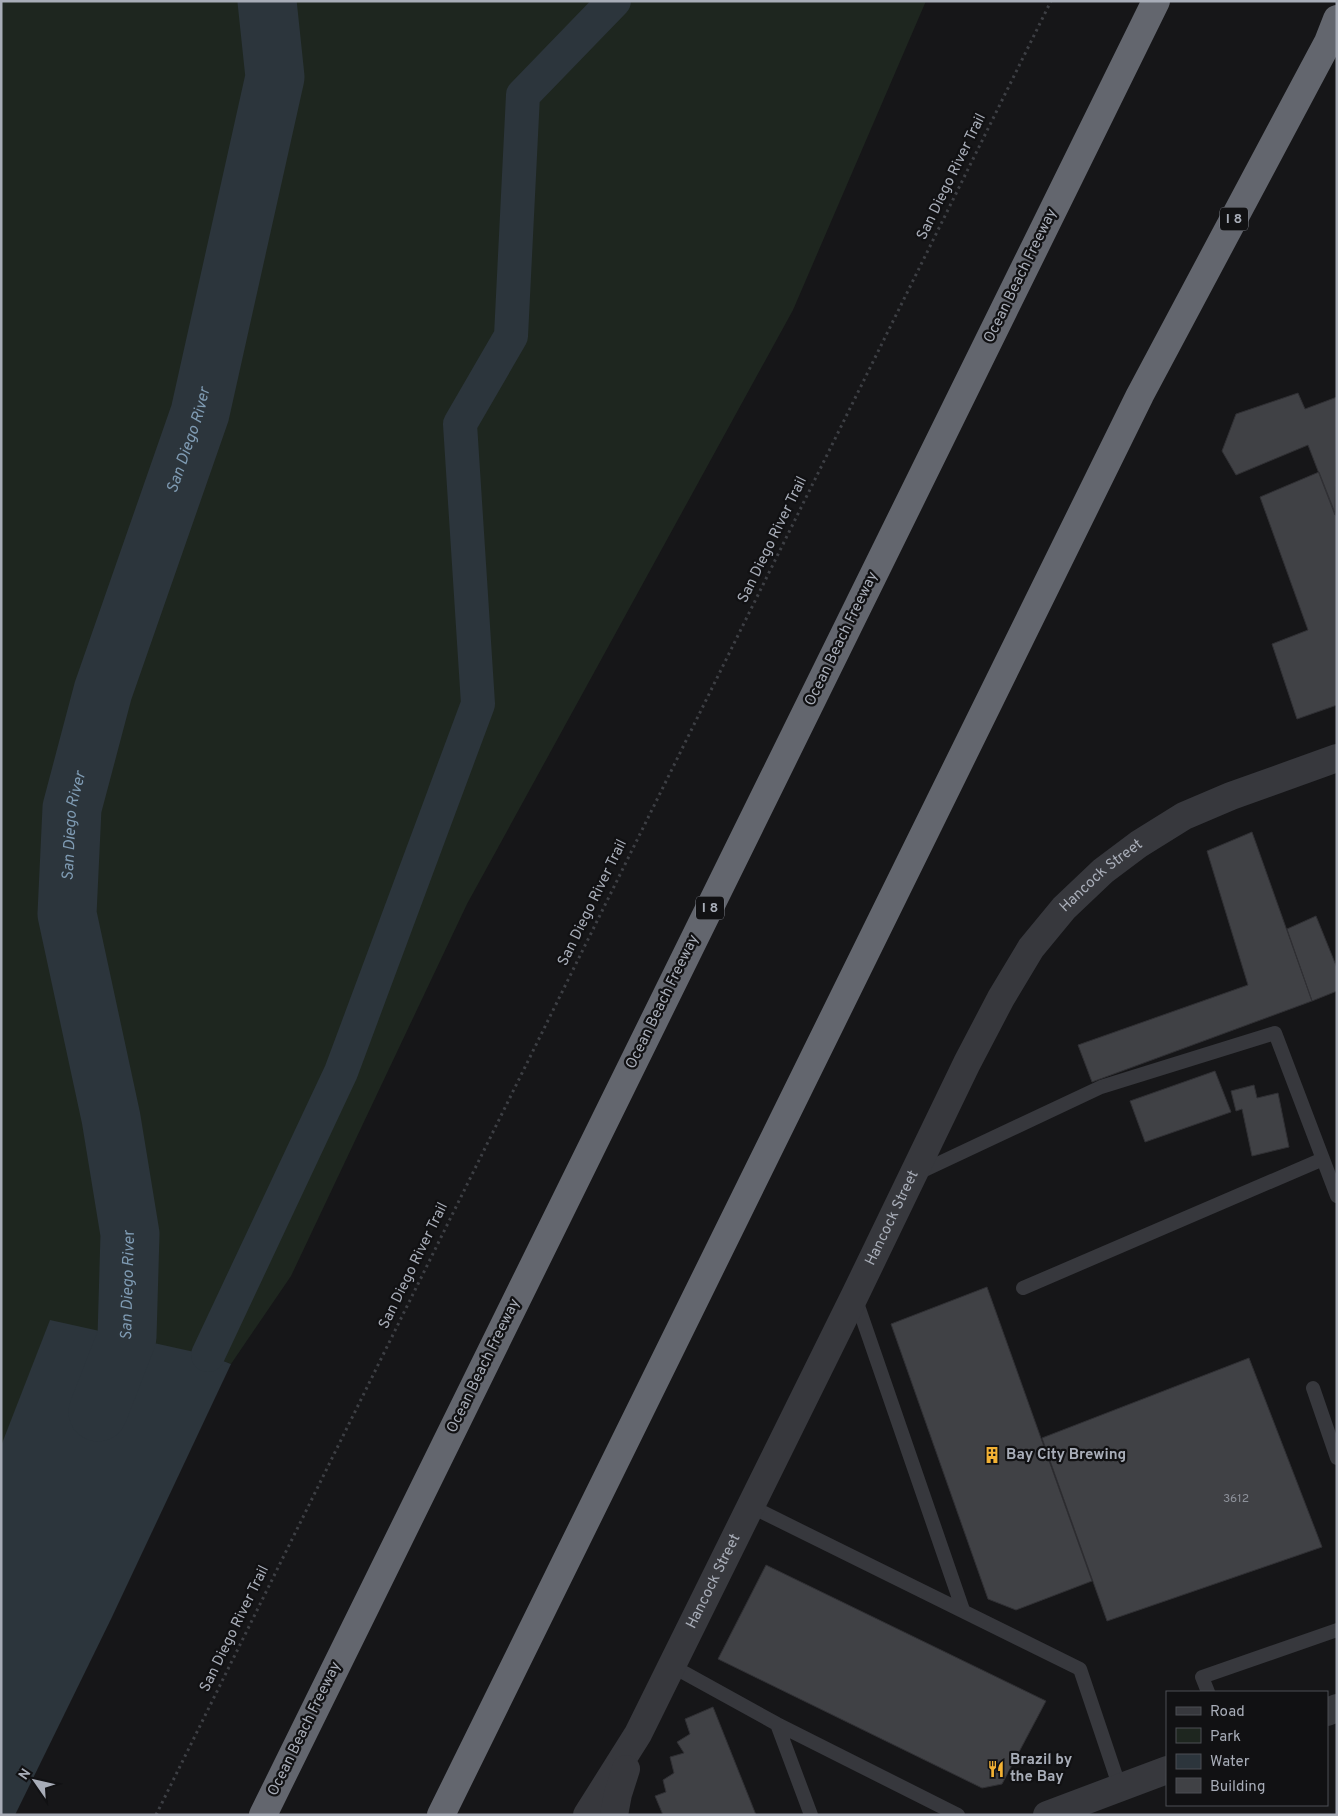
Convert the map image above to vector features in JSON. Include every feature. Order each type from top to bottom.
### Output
[{"type":"highway","name":"Ocean Beach Freeway","points":[[263,1815],[1156,1]]},
{"type":"highway","name":"I 8","points":[[441,1815],[1140,395],[1334,30]]},
{"type":"street","name":"Hancock Street","points":[[587,1815],[638,1734],[855,1295],[911,1177],[1001,998],[1031,948],[1064,908],[1103,871],[1139,844],[1184,816],[1232,796],[1337,758]]},
{"type":"street","points":[[614,1815],[618,1794],[638,1734]]},
{"type":"street","points":[[1048,1815],[1166,1770]]},
{"type":"lane","points":[[911,1177],[1101,1087],[1275,1033],[1337,1196]]},
{"type":"lane","points":[[1023,1288],[1323,1159]]},
{"type":"lane","points":[[855,1295],[963,1610]]},
{"type":"lane","points":[[1313,1388],[1337,1458]]},
{"type":"lane","points":[[750,1506],[1080,1669],[1120,1788]]},
{"type":"lane","points":[[1208,1691],[1202,1677],[1337,1630]]},
{"type":"lane","points":[[672,1666],[777,1724],[958,1815]]},
{"type":"lane","points":[[777,1724],[811,1815]]},
{"type":"path","name":"San Diego River Trail","points":[[156,1815],[1051,1]]},
{"type":"green space","points":[[1,1],[926,1],[793,310],[467,904],[291,1276],[231,1364],[208,1355],[1,1446]]},
{"type":"water","points":[[50,1320],[208,1355],[231,1364],[111,1619],[15,1815],[1,1815],[1,1446]]},
{"type":"building","points":[[1298,393],[1305,409],[1337,397],[1335,515],[1308,445],[1236,475],[1222,451],[1236,414]]},
{"type":"building","points":[[1319,472],[1337,518],[1337,705],[1297,719],[1272,644],[1308,630],[1260,497]]},
{"type":"building","points":[[1252,832],[1312,1001],[1092,1082],[1078,1045],[1248,985],[1207,851]]},
{"type":"building","points":[[1316,916],[1337,968],[1337,991],[1312,1001],[1287,929]]},
{"type":"building","points":[[1215,1071],[1231,1112],[1145,1142],[1130,1101]]},
{"type":"building","points":[[1254,1085],[1257,1098],[1278,1093],[1289,1147],[1252,1156],[1242,1109],[1236,1111],[1231,1091]]},
{"type":"building","name":"Bay City Brewing","points":[[987,1287],[1092,1581],[1016,1610],[988,1599],[891,1324]]},
{"type":"building","points":[[1249,1358],[1322,1547],[1107,1621],[1042,1438]]},
{"type":"building","points":[[766,1565],[1046,1701],[1002,1784],[982,1788],[718,1659]]},
{"type":"building","points":[[713,1707],[756,1815],[663,1815],[655,1796],[666,1792],[663,1780],[674,1773],[670,1757],[684,1753],[677,1742],[690,1734],[685,1719]]},
{"type":"waterway","name":"San Diego River","points":[[98,1412],[127,1337],[130,1234],[111,1118],[67,914],[72,808],[103,691],[200,413],[275,77],[267,1]]},
{"type":"waterway","points":[[208,1355],[341,1072],[478,704],[460,424],[511,336],[523,95],[614,1]]},
{"type":"place","name":"Bay City Brewing","points":[[992,1455]]},
{"type":"place","name":"Brazil by the Bay","points":[[996,1769]]}]
